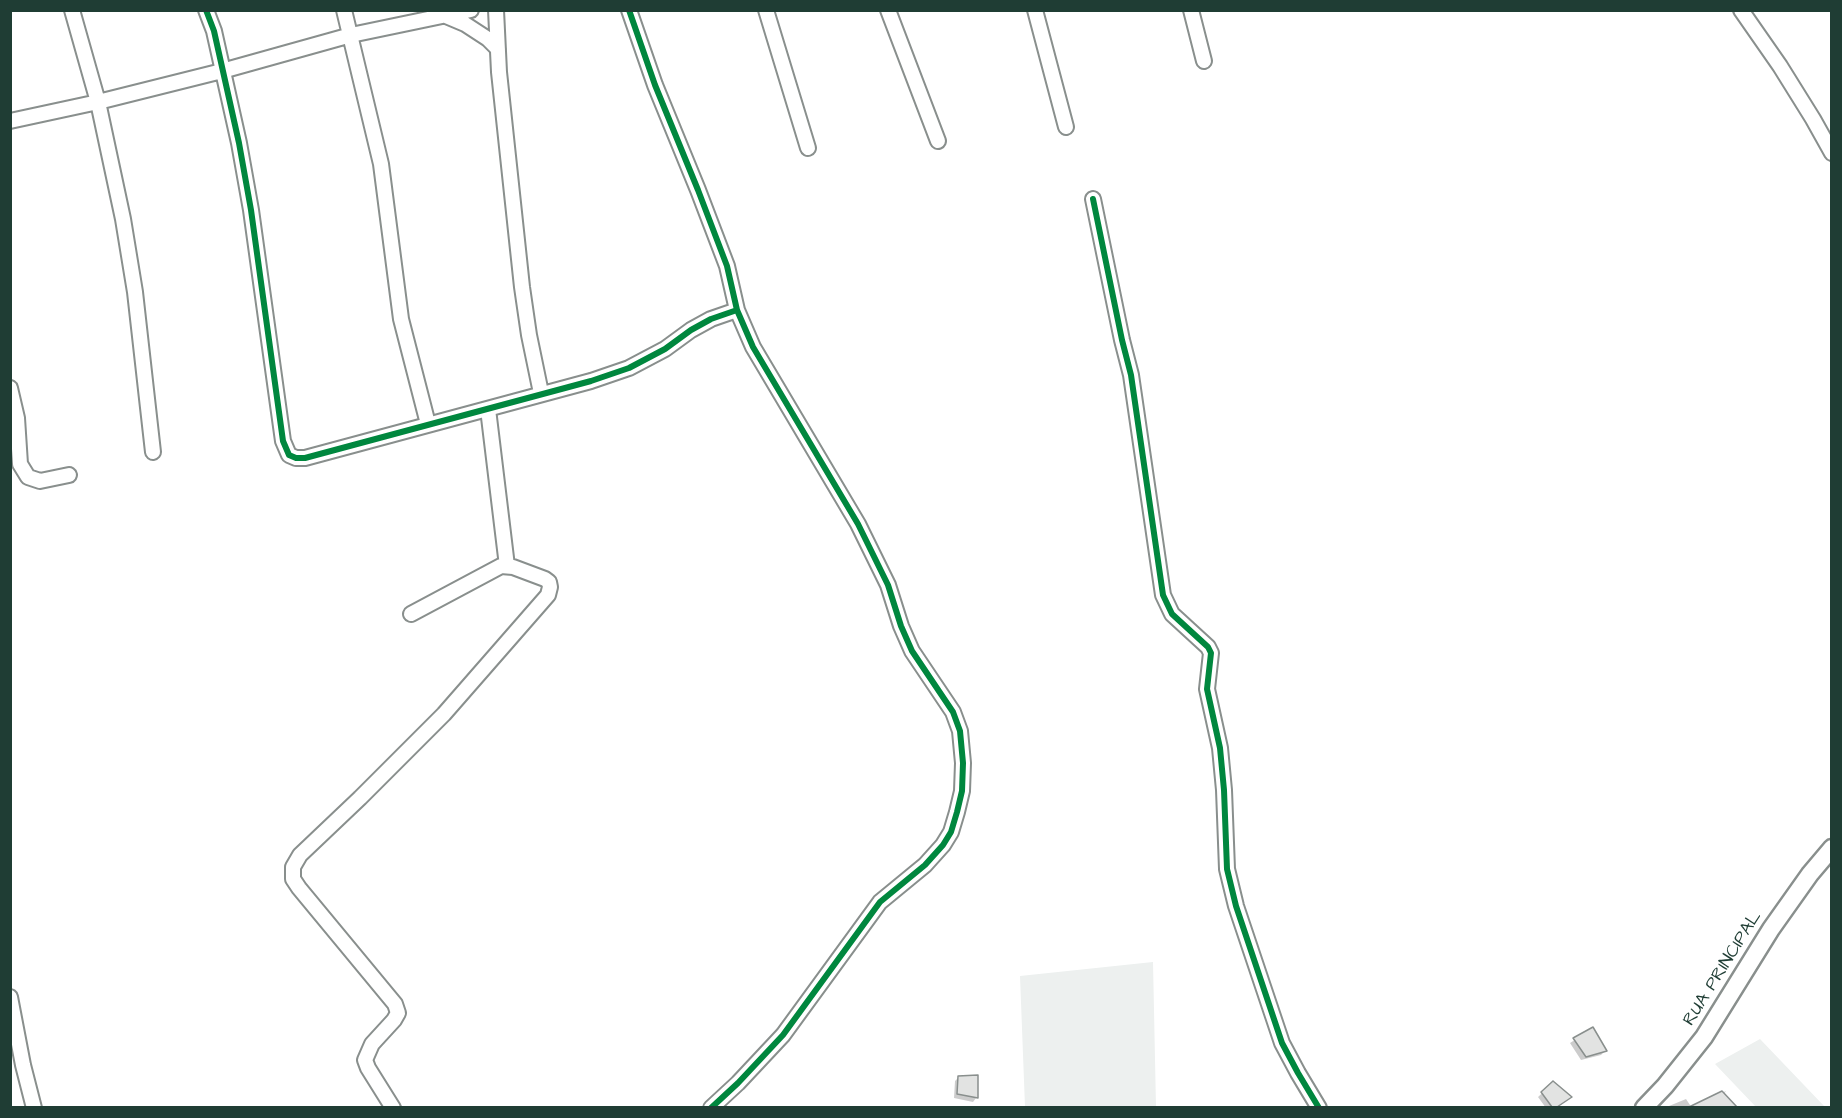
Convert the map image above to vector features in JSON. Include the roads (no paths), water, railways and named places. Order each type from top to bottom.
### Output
[{"type":"street","points":[[72,10],[98,102],[116,180],[135,292],[153,452]]},
{"type":"street","points":[[206,10],[214,32],[239,143],[251,210],[283,441],[289,455],[305,458],[591,381],[629,368],[665,350],[691,330],[711,319],[737,310]]},
{"type":"street","points":[[344,10],[381,164],[401,320],[428,424]]},
{"type":"street","points":[[10,122],[222,71],[351,35],[471,10]]},
{"type":"street","points":[[496,10],[499,72],[522,287],[541,393]]},
{"type":"street","points":[[629,10],[655,85],[727,266],[737,310],[753,346],[858,524],[888,585],[912,651],[953,712],[960,731],[963,763],[962,791],[957,812],[951,832],[943,846],[925,865],[880,902],[783,1035],[738,1083],[711,1107]]},
{"type":"street","points":[[766,10],[808,148]]},
{"type":"street","points":[[888,10],[938,141]]},
{"type":"street","points":[[1035,10],[1066,127]]},
{"type":"street","points":[[1191,10],[1204,62]]},
{"type":"street","points":[[1741,10],[1780,66],[1832,153]]},
{"type":"street","points":[[446,16],[465,24],[488,39],[498,49]]},
{"type":"street","points":[[1093,199],[1131,375],[1163,595],[1172,614],[1208,647],[1211,653],[1207,689],[1220,748],[1227,869],[1236,906],[1282,1043],[1319,1107]]},
{"type":"street","points":[[10,388],[17,418],[20,464],[28,477],[40,481],[69,475]]},
{"type":"street","points":[[488,409],[507,566]]},
{"type":"street","points":[[393,1107],[365,1060],[372,1044],[398,1013],[395,1004],[299,888],[293,879],[293,867],[300,855],[444,714],[548,595],[550,586],[545,579],[507,566],[495,568],[411,614]]},
{"type":"street","name":"RUA PRINCIPAL","points":[[1644,1107],[1665,1086],[1704,1036],[1771,929],[1810,874],[1832,848]]},
{"type":"street","points":[[10,997],[34,1107]]}]
